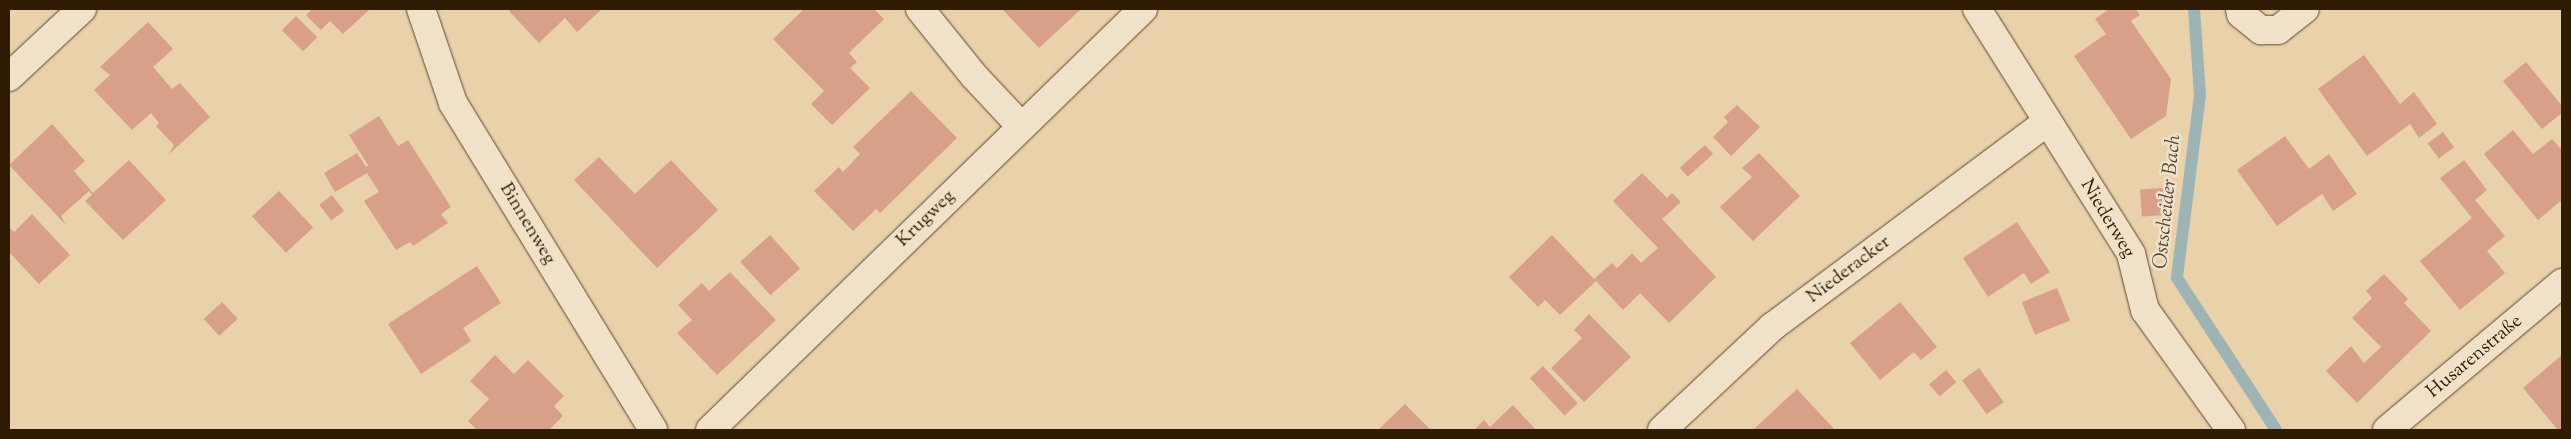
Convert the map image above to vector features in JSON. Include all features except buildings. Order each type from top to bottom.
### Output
[{"type":"street","points":[[9,77],[82,9]]},
{"type":"street","name":"Binnenweg","points":[[421,9],[453,102],[653,430]]},
{"type":"street","points":[[920,9],[974,76],[1021,126]]},
{"type":"street","name":"Krugweg","points":[[710,430],[1143,9]]},
{"type":"street","name":"Niederweg","points":[[1977,9],[2131,254],[2145,310],[2231,430]]},
{"type":"street","points":[[2240,9],[2241,14],[2261,30],[2278,30],[2305,9]]},
{"type":"street","name":"Niederacker","points":[[1662,430],[1772,327],[2047,122]]},
{"type":"street","name":"Husarenstraße","points":[[2387,430],[2562,283]]},
{"type":"waterway","name":"Ostscheider Bach","points":[[2194,9],[2200,95],[2177,278],[2276,430]]}]
